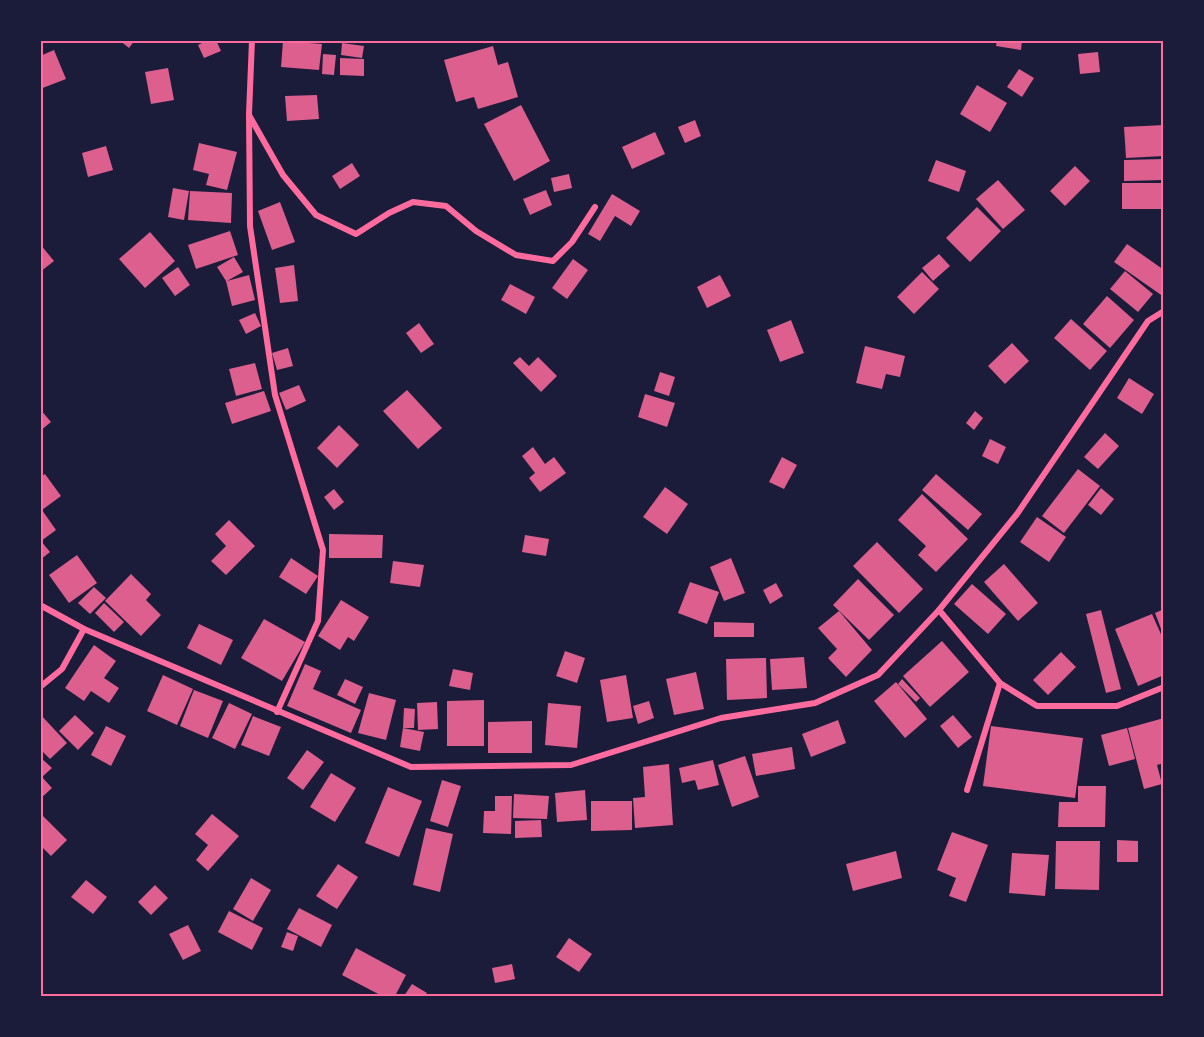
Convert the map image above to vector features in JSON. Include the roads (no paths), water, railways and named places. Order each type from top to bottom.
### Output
[{"type":"street","points":[[252,40],[249,114],[250,226],[275,395],[323,549],[318,621],[277,712]]},
{"type":"street","points":[[249,114],[283,175],[316,215],[356,234],[389,213],[413,202],[446,206],[476,231],[516,255],[553,261],[572,242],[595,207]]},
{"type":"street","points":[[40,605],[84,629],[411,767],[571,765],[721,718],[815,703],[878,675],[939,610],[1017,514],[1148,321],[1164,311]]},
{"type":"street","points":[[939,610],[1000,683],[1037,706],[1117,706],[1164,687]]},
{"type":"street","points":[[40,687],[62,669],[84,629]]},
{"type":"street","points":[[967,790],[1000,683]]}]
